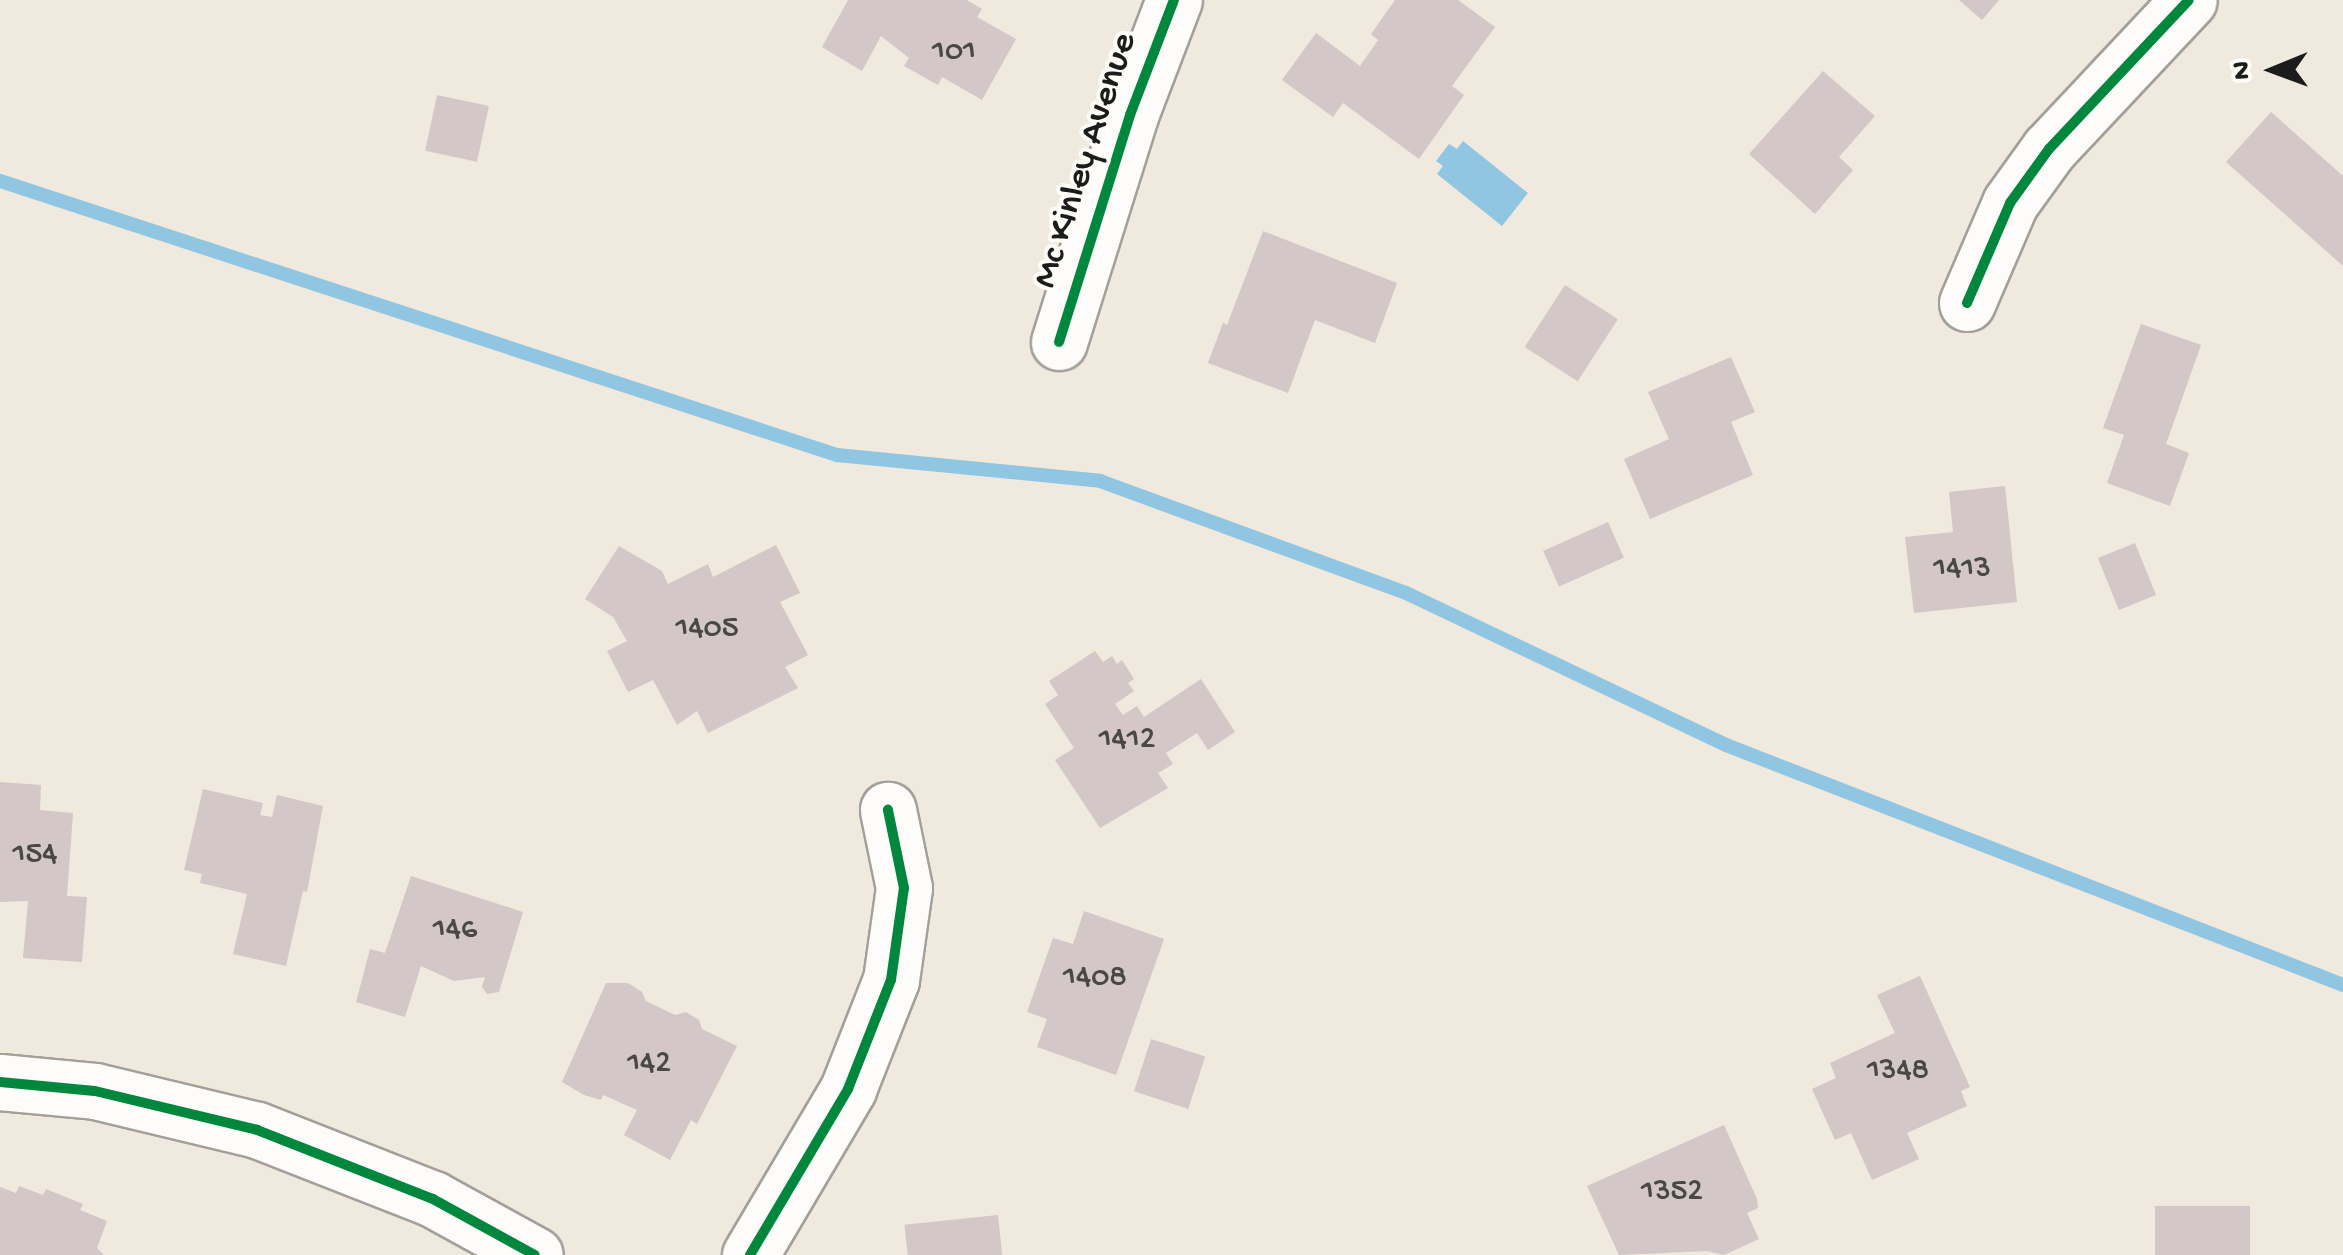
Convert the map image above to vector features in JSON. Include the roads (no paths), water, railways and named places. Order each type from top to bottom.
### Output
[{"type":"street","name":"Mc Kinley Avenue","points":[[1060,342],[1130,115],[1174,0]]},
{"type":"street","points":[[1968,304],[2010,203],[2049,149],[2189,0]]},
{"type":"street","points":[[750,1255],[848,1089],[891,980],[904,888],[888,810]]},
{"type":"street","points":[[0,1082],[95,1091],[256,1130],[433,1198],[535,1255]]},
{"type":"water","points":[[1463,141],[1528,193],[1502,226],[1437,174],[1443,166],[1436,161],[1449,144],[1457,149]]},
{"type":"waterway","points":[[0,181],[837,455],[1100,481],[1406,593],[1726,745],[2343,985]]}]
